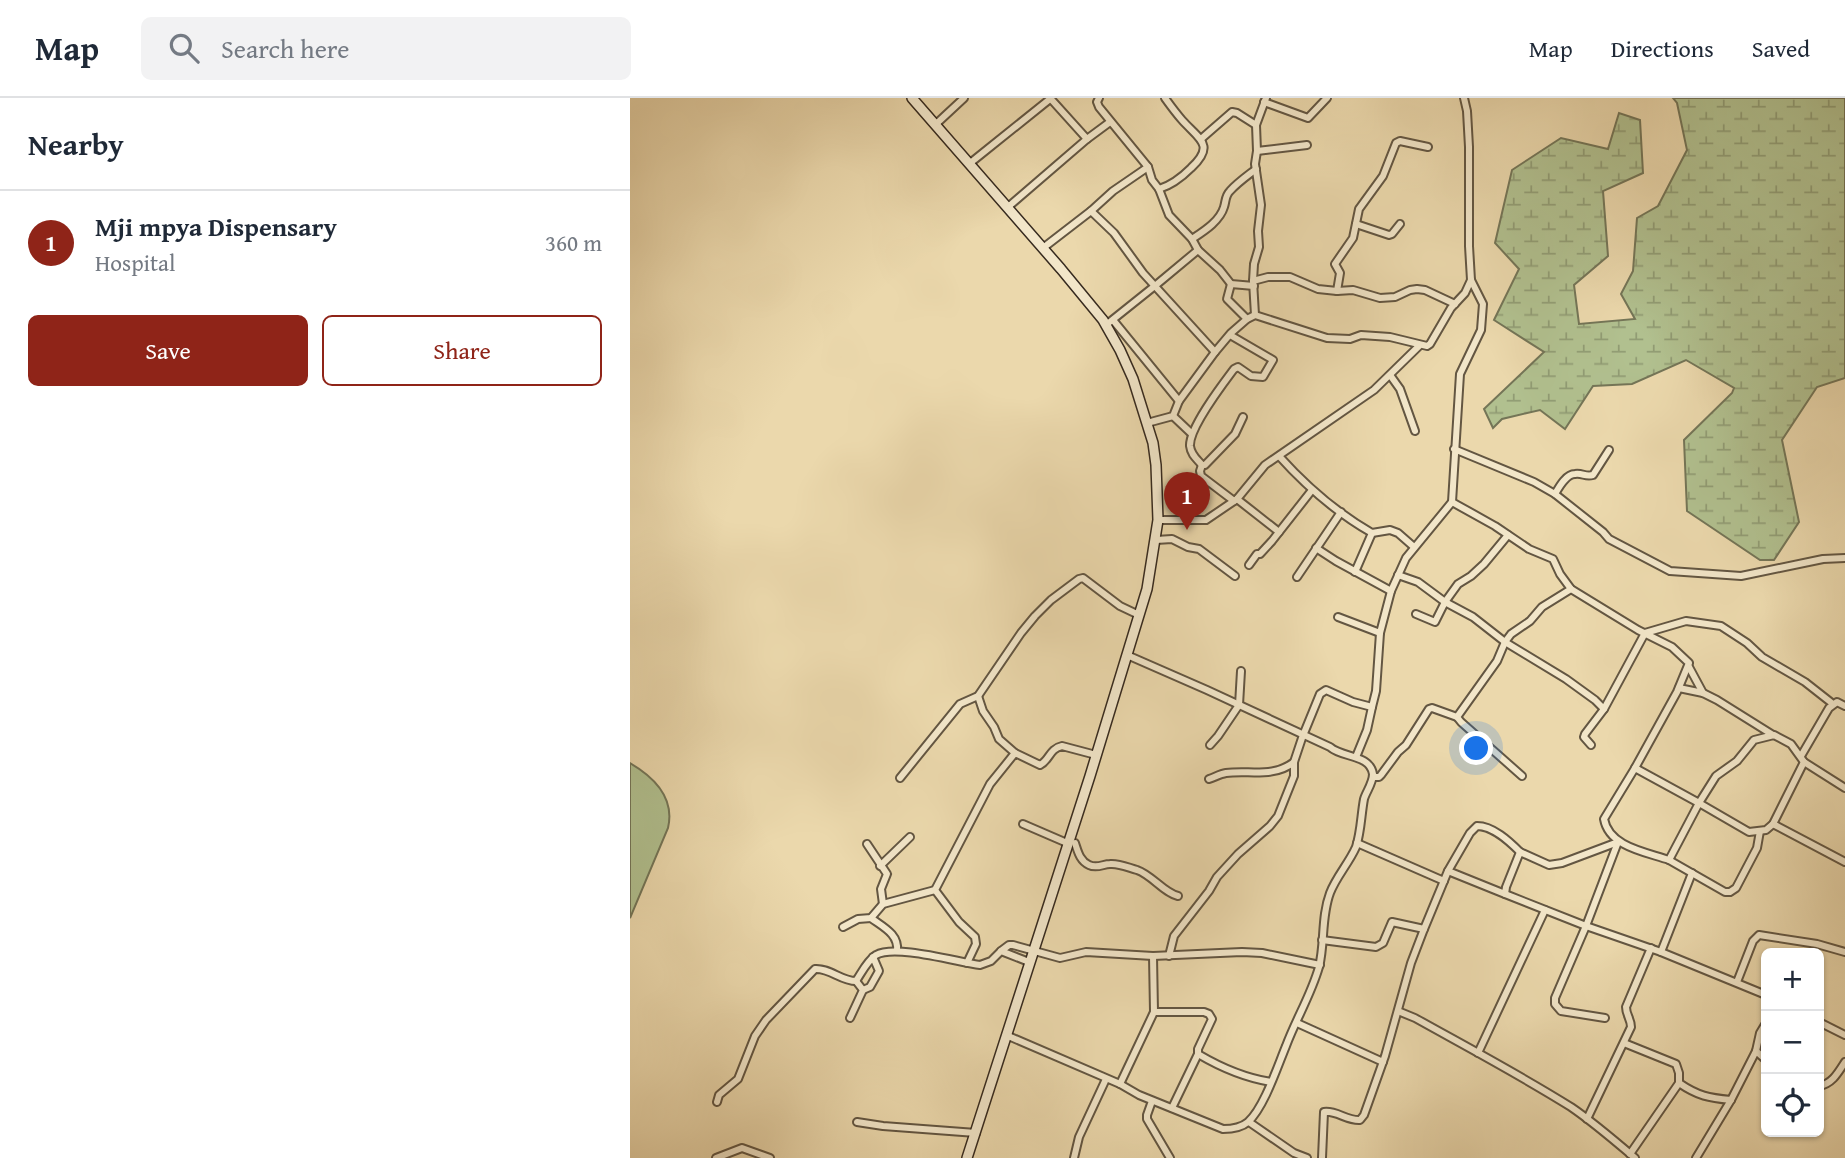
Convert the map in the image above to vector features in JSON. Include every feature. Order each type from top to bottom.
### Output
[{"type":"main road","points":[[912,98],[1109,322],[1133,379],[1153,443],[1156,465],[1158,520],[1147,589],[967,1158]]},
{"type":"street","points":[[935,125],[964,98]]},
{"type":"street","points":[[970,164],[1050,98],[1087,139]]},
{"type":"street","points":[[1100,98],[1097,102],[1099,107],[1148,167],[1169,215],[1231,284]]},
{"type":"street","points":[[1158,189],[1172,184],[1201,158],[1204,147],[1201,139],[1181,120],[1165,98]]},
{"type":"street","points":[[1255,315],[1254,264],[1259,247],[1261,205],[1256,169],[1256,125],[1265,100],[1308,118],[1327,98]]},
{"type":"street","points":[[1356,757],[1367,730],[1376,691],[1380,633],[1391,591],[1406,558],[1452,502],[1460,374],[1481,330],[1483,304],[1471,280],[1469,148],[1464,98]]},
{"type":"street","points":[[1201,139],[1232,113],[1237,113],[1256,125]]},
{"type":"street","points":[[1007,207],[1111,122]]},
{"type":"street","points":[[1336,291],[1340,273],[1335,264],[1353,238],[1359,209],[1383,176],[1396,143],[1400,141],[1428,147]]},
{"type":"street","points":[[1257,150],[1307,145]]},
{"type":"street","points":[[1044,248],[1113,191],[1148,167]]},
{"type":"street","points":[[1192,239],[1206,230],[1224,208],[1229,191],[1256,169]]},
{"type":"street","points":[[1091,211],[1114,233],[1143,273],[1215,352]]},
{"type":"street","points":[[1356,224],[1392,234],[1400,224]]},
{"type":"street","points":[[1179,401],[1109,322],[1198,250]]},
{"type":"street","points":[[1231,284],[1253,284],[1268,277],[1290,277],[1318,289],[1353,290],[1380,298],[1395,297],[1410,290],[1425,290],[1455,304]]},
{"type":"street","points":[[1173,416],[1179,401],[1215,352],[1247,319],[1255,315],[1327,338],[1350,339],[1361,335],[1390,337],[1427,346],[1465,293],[1471,280]]},
{"type":"street","points":[[1231,284],[1227,299],[1247,319]]},
{"type":"street","points":[[1202,465],[1192,452],[1192,434],[1215,394],[1234,369],[1238,367],[1251,376],[1263,377],[1272,363],[1271,359],[1230,335]]},
{"type":"street","points":[[1158,520],[1206,520],[1235,500],[1265,465],[1374,390],[1419,346]]},
{"type":"street","points":[[1390,374],[1400,389],[1415,431]]},
{"type":"street","points":[[1173,416],[1192,434]]},
{"type":"street","points":[[1147,423],[1173,416]]},
{"type":"street","points":[[1243,417],[1235,434],[1202,465],[1201,476],[1279,532]]},
{"type":"street","points":[[1454,449],[1515,473],[1555,494],[1609,539],[1670,571],[1741,576],[1823,559],[1845,558]]},
{"type":"street","points":[[1555,494],[1571,475],[1593,475],[1609,450]]},
{"type":"street","points":[[1279,456],[1312,490],[1341,512],[1373,533],[1391,530],[1398,533],[1414,547]]},
{"type":"street","points":[[1249,565],[1272,541],[1312,490]]},
{"type":"street","points":[[1452,502],[1529,549],[1553,559],[1571,589],[1672,647],[1687,659],[1703,693]]},
{"type":"street","points":[[1297,577],[1341,512]]},
{"type":"street","points":[[1355,572],[1373,533]]},
{"type":"street","points":[[1416,614],[1435,622],[1445,601],[1458,584],[1484,564],[1508,535]]},
{"type":"street","points":[[1156,540],[1172,539],[1199,549],[1235,576]]},
{"type":"street","points":[[1316,548],[1391,591]]},
{"type":"street","points":[[1398,575],[1418,582],[1473,617],[1505,642],[1566,679],[1604,709]]},
{"type":"street","points":[[900,778],[960,704],[978,696],[1035,616],[1079,579],[1083,578],[1120,606],[1139,615]]},
{"type":"street","points":[[1457,717],[1497,661],[1505,642],[1542,607],[1571,589]]},
{"type":"street","points":[[1338,617],[1380,633]]},
{"type":"street","points":[[1591,745],[1585,741],[1585,734],[1604,709],[1645,633],[1686,621],[1721,626],[1833,704]]},
{"type":"street","points":[[1006,1035],[1120,1084],[1152,1101],[1223,1129],[1234,1129],[1249,1122],[1265,1097],[1310,995],[1320,965],[1323,917],[1330,893],[1357,843],[1364,798],[1373,777],[1372,771],[1356,757],[1342,755],[1303,734],[1127,655]]},
{"type":"street","points":[[1689,667],[1635,768],[1604,819],[1606,828],[1618,842],[1669,860],[1725,892],[1737,888],[1757,848],[1760,831]]},
{"type":"street","points":[[1210,745],[1239,705],[1241,671]]},
{"type":"street","points":[[1679,688],[1717,699],[1791,744],[1802,759],[1845,788]]},
{"type":"street","points":[[1169,956],[1174,936],[1217,877],[1238,853],[1278,816],[1294,776],[1294,762],[1303,734],[1321,694],[1326,690],[1372,707]]},
{"type":"street","points":[[978,696],[999,739],[1015,753],[1040,765],[1050,753],[1062,746],[1096,755]]},
{"type":"street","points":[[1635,768],[1749,832],[1766,830],[1773,824],[1802,759],[1829,708],[1837,702],[1845,706]]},
{"type":"street","points":[[1373,777],[1381,775],[1432,708],[1457,717],[1522,776]]},
{"type":"street","points":[[1669,860],[1716,776],[1737,761],[1754,740],[1774,735]]},
{"type":"street","points":[[871,918],[883,904],[935,890],[990,783],[1015,753]]},
{"type":"street","points":[[1209,779],[1224,773],[1265,772],[1294,762]]},
{"type":"street","points":[[1023,824],[1067,843]]},
{"type":"street","points":[[1773,824],[1845,862]]},
{"type":"street","points":[[1322,1158],[1324,1112],[1329,1111],[1353,1120],[1360,1120],[1364,1115],[1398,1011],[1410,963],[1448,871],[1470,833],[1478,826],[1484,826],[1520,852],[1549,865],[1562,863],[1618,842]]},
{"type":"street","points":[[880,866],[910,837]]},
{"type":"street","points":[[1605,1018],[1561,1011],[1555,1004],[1555,998],[1618,842]]},
{"type":"street","points":[[1061,861],[1065,860],[1075,843],[1081,860],[1088,865],[1096,867],[1112,863],[1139,871],[1178,896]]},
{"type":"street","points":[[1357,843],[1444,881]]},
{"type":"street","points":[[867,844],[887,876],[881,889],[883,904]]},
{"type":"street","points":[[1505,894],[1520,852]]},
{"type":"street","points":[[1448,871],[1761,993]]},
{"type":"street","points":[[1661,952],[1692,873]]},
{"type":"street","points":[[935,890],[959,922],[975,937],[976,944],[967,963]]},
{"type":"street","points":[[1478,1053],[1545,910]]},
{"type":"street","points":[[843,927],[858,919],[871,918],[895,937],[898,943],[897,951]]},
{"type":"street","points":[[1322,940],[1376,947],[1383,943],[1392,922],[1424,929]]},
{"type":"street","points":[[1737,982],[1753,941],[1759,935],[1817,944],[1845,952]]},
{"type":"street","points":[[856,981],[869,960],[880,953],[897,951],[980,965],[991,961],[1001,951],[1013,945],[1060,958],[1086,952],[1153,956],[1252,953],[1320,965]]},
{"type":"street","points":[[1587,1119],[1631,1027],[1626,1007],[1651,948]]},
{"type":"street","points":[[1001,951],[1029,962]]},
{"type":"street","points":[[1120,1084],[1154,1012],[1153,956]]},
{"type":"street","points":[[850,1018],[863,990],[870,987],[878,971],[873,957]]},
{"type":"street","points":[[717,1102],[719,1096],[738,1079],[755,1036],[766,1020],[809,973],[820,968],[845,980],[856,981],[863,990]]},
{"type":"street","points":[[1398,1011],[1516,1074],[1587,1119],[1633,1156],[1678,1083],[1679,1073],[1676,1064],[1624,1043]]},
{"type":"street","points":[[1154,1012],[1204,1012],[1212,1019],[1172,1108]]},
{"type":"street","points":[[1297,1023],[1382,1062]]},
{"type":"street","points":[[1824,1024],[1845,1035]]},
{"type":"street","points":[[1696,1158],[1751,1063],[1761,1031]]},
{"type":"street","points":[[1756,1051],[1761,1055]]},
{"type":"street","points":[[1198,1055],[1235,1072],[1271,1082]]},
{"type":"street","points":[[1751,1063],[1761,1060]]},
{"type":"street","points":[[1824,1085],[1833,1079],[1845,1062]]},
{"type":"street","points":[[1074,1158],[1079,1137],[1106,1079]]},
{"type":"street","points":[[1678,1083],[1705,1097],[1731,1100]]},
{"type":"street","points":[[1152,1101],[1147,1119],[1170,1158]]},
{"type":"street","points":[[857,1122],[976,1133]]},
{"type":"street","points":[[1249,1122],[1294,1153],[1307,1158]]},
{"type":"street","points":[[716,1158],[742,1148],[770,1158]]},
{"type":"green space","points":[[1673,98],[1845,98],[1845,378],[1817,387],[1782,440],[1799,522],[1774,560],[1760,560],[1687,511],[1684,440],[1734,388],[1686,360],[1632,384],[1593,386],[1565,429],[1540,410],[1502,419],[1493,428],[1484,409],[1544,352],[1494,320],[1519,269],[1495,243],[1512,170],[1561,138],[1608,149],[1619,113],[1640,120],[1643,173],[1603,191],[1608,256],[1574,285],[1579,324],[1635,319],[1621,294],[1633,271],[1637,218],[1658,206],[1687,150],[1677,103]]},
{"type":"green space","points":[[630,763],[647,775],[661,790],[669,817],[668,828],[630,918]]},
{"type":"place","name":"Mji mpya Dispensary","points":[[1187,530]]}]
